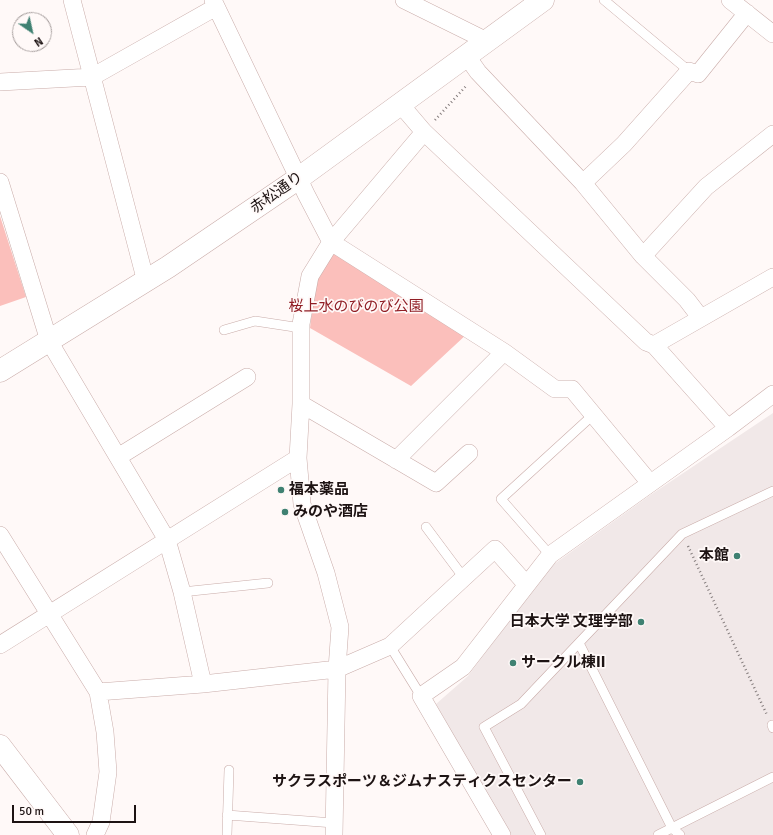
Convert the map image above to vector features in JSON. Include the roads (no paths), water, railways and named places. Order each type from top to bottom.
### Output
[{"type":"street","points":[[72,0],[146,282]]},
{"type":"street","points":[[404,0],[487,41]]},
{"type":"street","name":"赤松通り","points":[[0,371],[146,282],[299,178],[401,105],[472,64],[487,41],[543,0]]},
{"type":"street","points":[[730,0],[773,34]]},
{"type":"street","points":[[0,82],[92,77],[214,3],[331,242],[504,352],[555,389],[572,389],[650,484]]},
{"type":"street","points":[[583,183],[624,144],[689,71],[698,74],[747,13]]},
{"type":"street","points":[[472,64],[583,183],[643,256],[687,300],[700,317]]},
{"type":"street","points":[[401,105],[424,132],[646,342],[654,345],[728,428]]},
{"type":"street","points":[[334,829],[337,669],[340,627],[326,573],[302,504],[298,458],[301,404],[301,328],[310,276],[331,242],[424,132]]},
{"type":"street","points":[[643,256],[706,187],[773,134]]},
{"type":"street","points":[[0,182],[49,341],[167,540],[182,592],[203,684]]},
{"type":"street","points":[[654,345],[700,317],[773,278]]},
{"type":"street","points":[[396,460],[504,352]]},
{"type":"street","points":[[118,457],[247,378]]},
{"type":"street","points":[[502,835],[421,696],[463,667],[550,555],[728,428],[773,394]]},
{"type":"street","points":[[301,404],[436,483],[469,453]]},
{"type":"street","points":[[0,645],[298,458]]},
{"type":"street","points":[[0,535],[98,692],[105,732],[108,772],[101,822],[95,835]]},
{"type":"street","points":[[98,692],[203,684],[337,669],[390,646],[495,549],[526,584]]},
{"type":"street","points":[[0,746],[68,835]]},
{"type":"lane","points":[[604,0],[689,71]]},
{"type":"lane","points":[[224,330],[255,321],[301,328]]},
{"type":"lane","points":[[550,555],[501,499],[593,415]]},
{"type":"lane","points":[[541,835],[484,727],[521,704],[682,534],[773,491]]},
{"type":"lane","points":[[426,527],[464,578]]},
{"type":"lane","points":[[182,592],[268,583]]},
{"type":"lane","points":[[579,643],[672,828],[680,835]]},
{"type":"lane","points":[[390,646],[421,696]]},
{"type":"lane","points":[[226,835],[228,770]]},
{"type":"lane","points":[[658,835],[773,777]]},
{"type":"lane","points":[[227,814],[334,829]]},
{"type":"place","name":"福本薬品","points":[[281,490]]},
{"type":"place","name":"みのや酒店","points":[[285,512]]},
{"type":"place","name":"本館","points":[[737,556]]},
{"type":"place","name":"日本大学 文理学部","points":[[641,622]]},
{"type":"place","name":"サークル棟II","points":[[513,663]]},
{"type":"place","name":"サクラスポーツ＆ジムナスティクスセンター","points":[[580,782]]},
{"type":"park label","name":"桜上水のびのび公園","points":[[356,307]]}]
